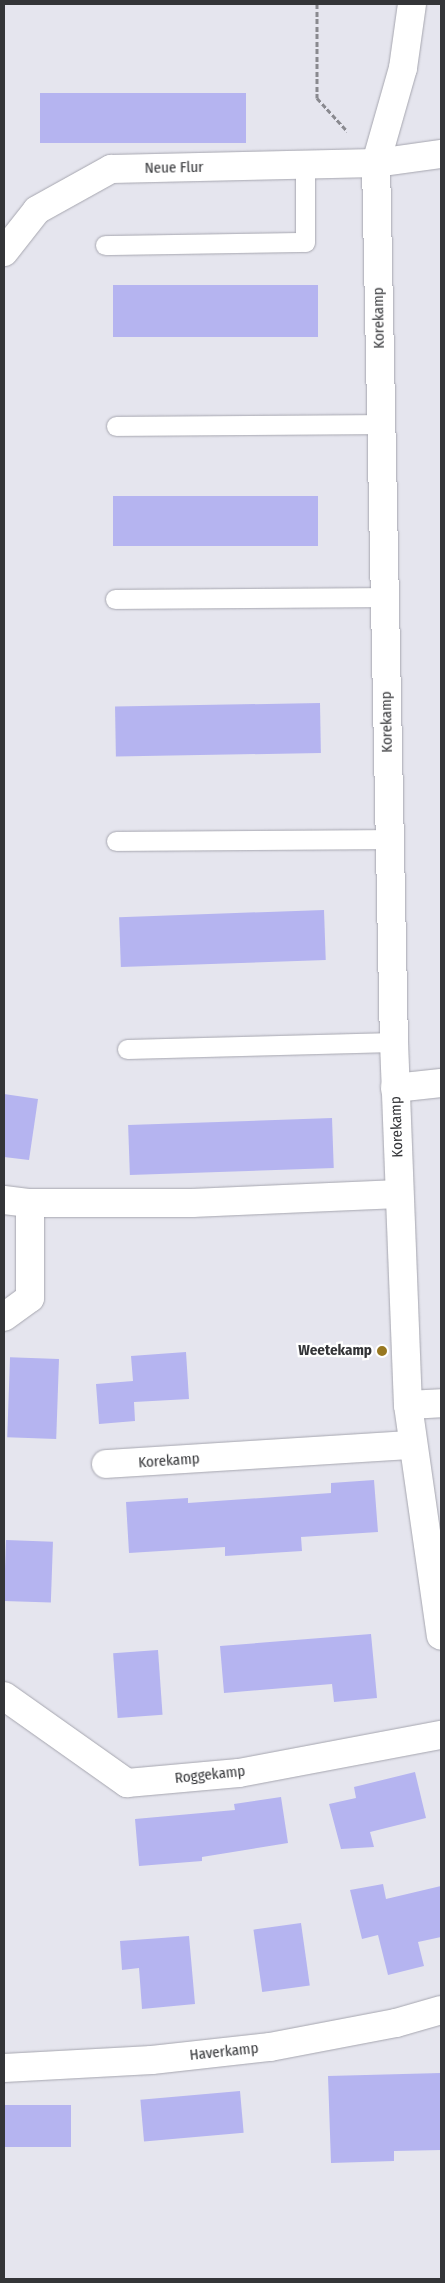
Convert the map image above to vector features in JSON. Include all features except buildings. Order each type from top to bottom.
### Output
[{"type":"street","name":"Korekamp","points":[[412,4],[404,68],[376,163],[395,1088],[408,1405],[411,1445],[441,1636]]},
{"type":"street","name":"Neue Flur","points":[[4,252],[37,210],[111,169],[376,163],[441,154]]},
{"type":"street","points":[[395,1088],[441,1083]]},
{"type":"street","points":[[4,1317],[30,1298],[17,1201],[192,1203],[399,1194]]},
{"type":"street","points":[[408,1405],[441,1403]]},
{"type":"street","name":"Korekamp","points":[[106,1464],[411,1445]]},
{"type":"street","name":"Roggekamp","points":[[4,1696],[127,1783],[239,1773],[441,1735]]},
{"type":"street","name":"Haverkamp","points":[[4,2068],[152,2060],[270,2047],[396,2023],[441,2010]]},
{"type":"lane","points":[[105,244],[305,242],[305,164]]},
{"type":"lane","points":[[116,426],[381,424]]},
{"type":"lane","points":[[115,599],[385,597]]},
{"type":"lane","points":[[116,841],[390,839]]},
{"type":"lane","points":[[127,1049],[394,1042]]},
{"type":"path","points":[[316,4],[317,98],[376,163]]},
{"type":"place","name":"Weetekamp","points":[[382,1351]]}]
